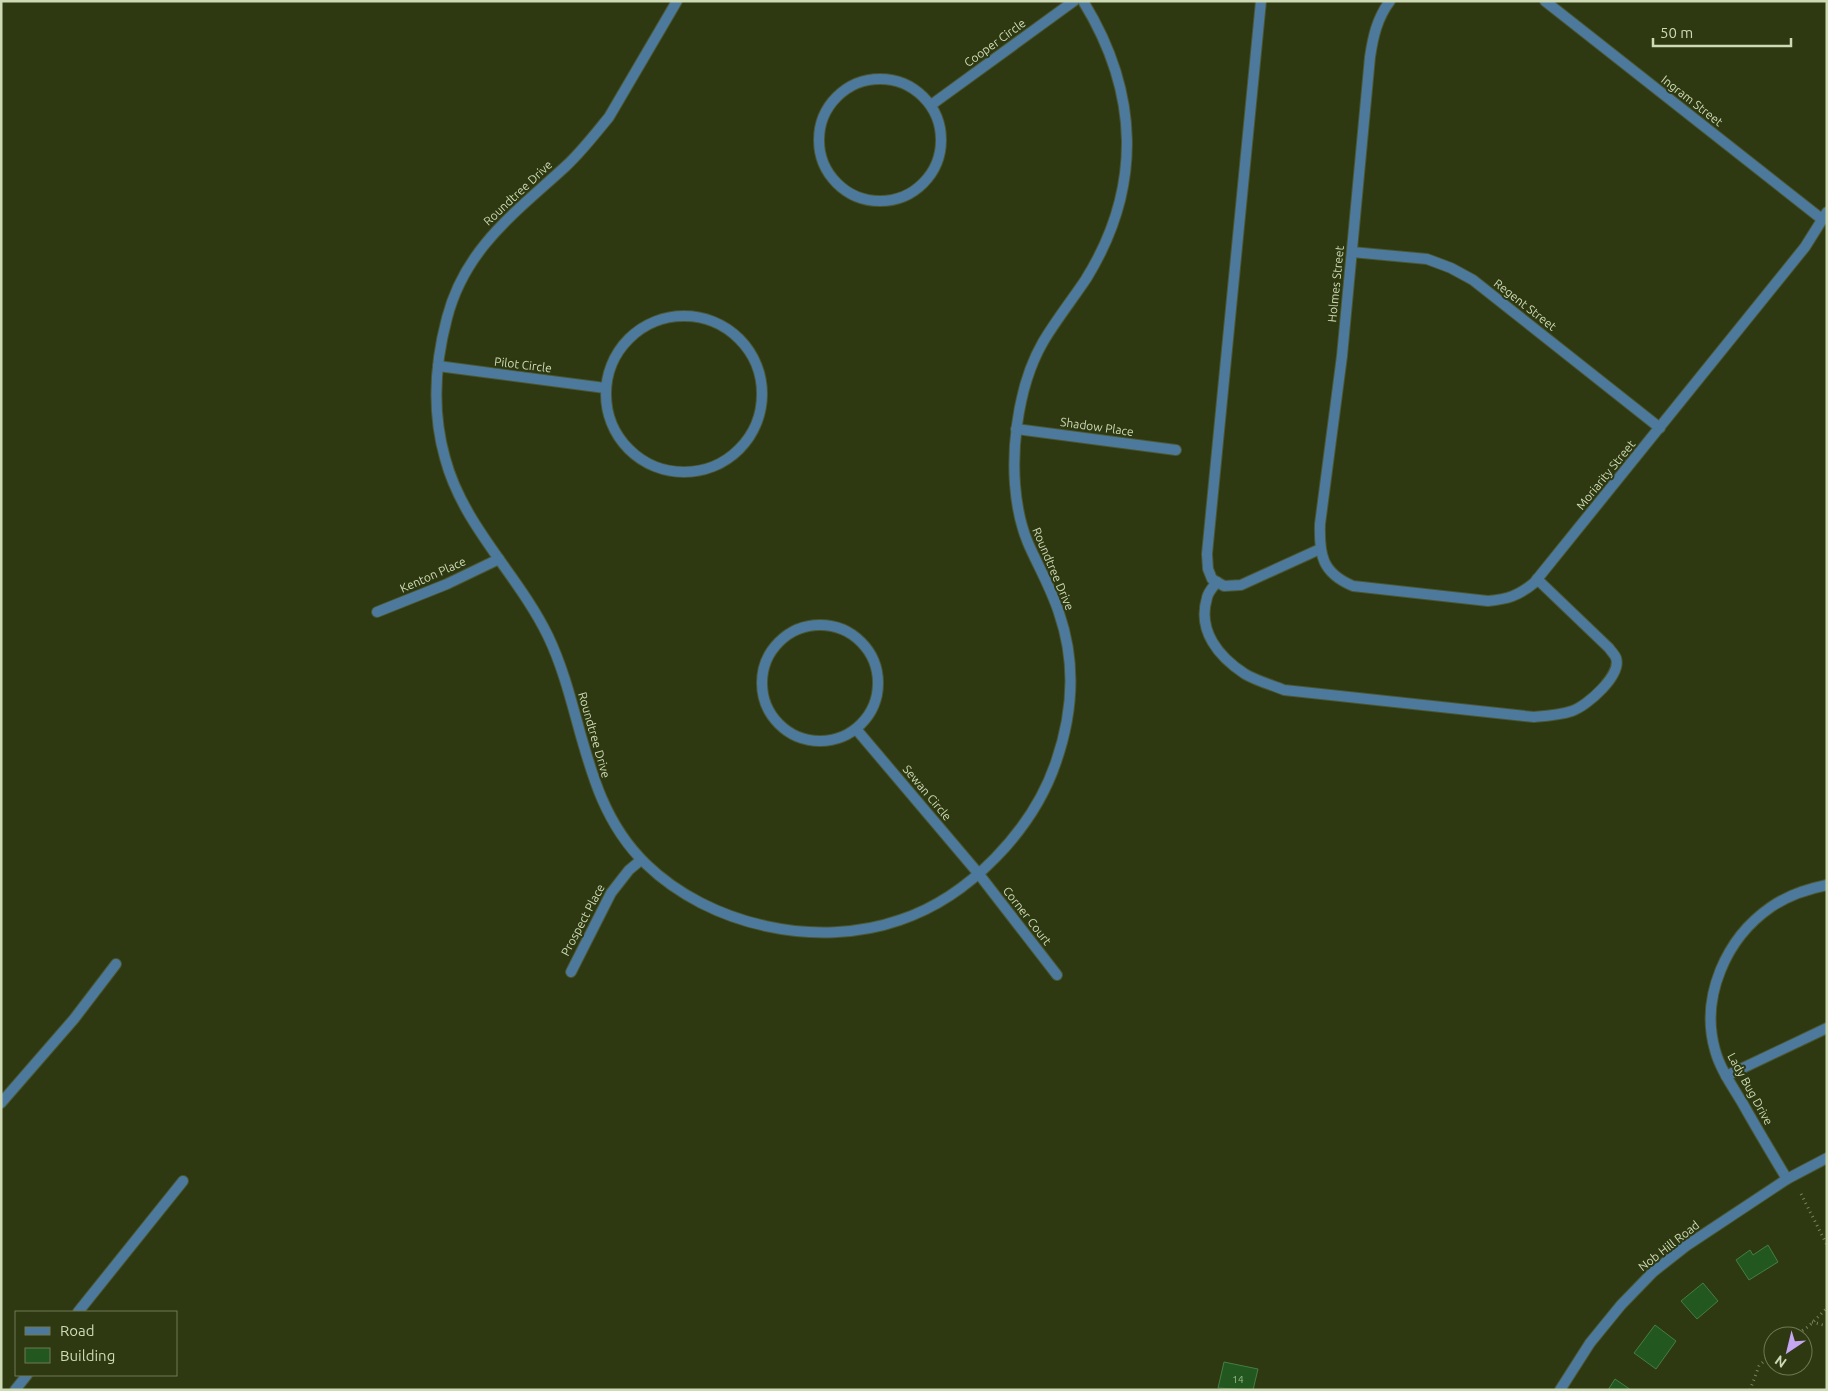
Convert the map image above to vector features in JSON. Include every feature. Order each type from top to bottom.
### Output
[{"type":"street","name":"Roundtree Drive","points":[[677,1],[664,19],[613,109],[596,133],[566,165],[508,216],[490,236],[464,275],[451,305],[438,366],[437,411],[439,435],[446,462],[462,503],[530,603],[546,631],[566,682],[586,758],[597,789],[613,821],[628,844],[641,860],[662,879],[708,906],[739,918],[765,925],[792,930],[820,932],[871,928],[897,922],[918,914],[978,874],[1012,841],[1035,808],[1046,787],[1062,744],[1067,722],[1071,682],[1070,662],[1060,616],[1022,527],[1016,484],[1015,458],[1016,429],[1024,385],[1049,332],[1100,255],[1117,211],[1128,160],[1128,135],[1112,55],[1084,1]]},
{"type":"street","name":"Cooper Circle","points":[[931,105],[1074,1]]},
{"type":"street","points":[[1261,1],[1207,554],[1208,569],[1212,579],[1224,586],[1242,585],[1320,549]]},
{"type":"street","name":"Holmes Street","points":[[1329,571],[1322,559],[1320,549],[1320,524],[1342,356],[1373,36],[1378,22],[1390,1]]},
{"type":"street","name":"Ingram Street","points":[[1545,1],[1825,216]]},
{"type":"street","points":[[877,78],[898,81],[916,90],[931,105],[940,124],[942,144],[938,163],[928,180],[912,193],[894,200],[874,202],[854,196],[838,185],[826,170],[819,150],[819,129],[826,109],[839,94],[851,86],[877,78]]},
{"type":"street","name":"Moriarity Street","points":[[1329,571],[1340,580],[1353,586],[1488,601],[1505,600],[1522,593],[1537,579],[1660,428],[1804,247],[1825,216]]},
{"type":"street","name":"Regent Street","points":[[1352,252],[1427,259],[1451,268],[1473,280],[1660,428]]},
{"type":"street","points":[[694,316],[719,324],[739,339],[754,360],[762,384],[761,409],[752,434],[735,454],[712,468],[686,473],[660,469],[637,457],[618,438],[608,414],[605,388],[611,363],[625,342],[632,336],[645,326],[669,317],[694,316]]},
{"type":"street","name":"Pilot Circle","points":[[438,366],[605,388]]},
{"type":"street","name":"Shadow Place","points":[[1016,429],[1176,450]]},
{"type":"street","name":"Kenton Place","points":[[377,612],[447,584],[499,559]]},
{"type":"street","points":[[1217,582],[1207,597],[1205,612],[1206,628],[1212,645],[1226,659],[1246,674],[1264,682],[1284,690],[1534,717],[1573,711],[1589,702],[1610,679],[1616,668],[1616,658],[1609,648],[1537,579]]},
{"type":"street","points":[[811,624],[830,625],[849,631],[864,643],[875,660],[879,678],[878,698],[870,715],[856,730],[839,739],[820,742],[801,738],[784,729],[771,714],[763,697],[762,677],[766,659],[777,642],[793,631],[811,624]]},
{"type":"street","name":"Sewan Circle","points":[[856,730],[978,874]]},
{"type":"street","name":"Prospect Place","points":[[571,972],[611,893],[629,870],[641,860]]},
{"type":"street","name":"Corner Court","points":[[978,874],[1057,975]]},
{"type":"street","name":"Lady Bug Drive","points":[[1787,1179],[1726,1076],[1715,1050],[1711,1026],[1711,1002],[1716,980],[1730,950],[1748,926],[1771,907],[1793,894],[1827,885]]},
{"type":"street","points":[[1,1103],[74,1019],[116,964]]},
{"type":"street","points":[[1726,1076],[1827,1028]]},
{"type":"street","name":"Nob Hill Road","points":[[1560,1390],[1590,1343],[1621,1305],[1653,1272],[1686,1246],[1787,1179],[1827,1158]]},
{"type":"street","points":[[79,1311],[183,1181]]},
{"type":"street","points":[[15,1390],[26,1376]]},
{"type":"path","points":[[1801,1194],[1827,1245]]},
{"type":"path","points":[[1807,1326],[1827,1308]]},
{"type":"path","points":[[1812,1322],[1827,1326]]},
{"type":"path","points":[[1750,1390],[1759,1366],[1763,1362]]},
{"type":"building","points":[[1768,1245],[1778,1262],[1749,1280],[1736,1260],[1750,1250],[1753,1255]]},
{"type":"building","points":[[1703,1283],[1718,1301],[1697,1319],[1681,1301]]},
{"type":"building","points":[[1655,1325],[1676,1341],[1656,1369],[1634,1353]]},
{"type":"building","points":[[1224,1362],[1258,1369],[1253,1390],[1218,1388]]},
{"type":"building","points":[[1615,1379],[1631,1390],[1608,1390]]}]
